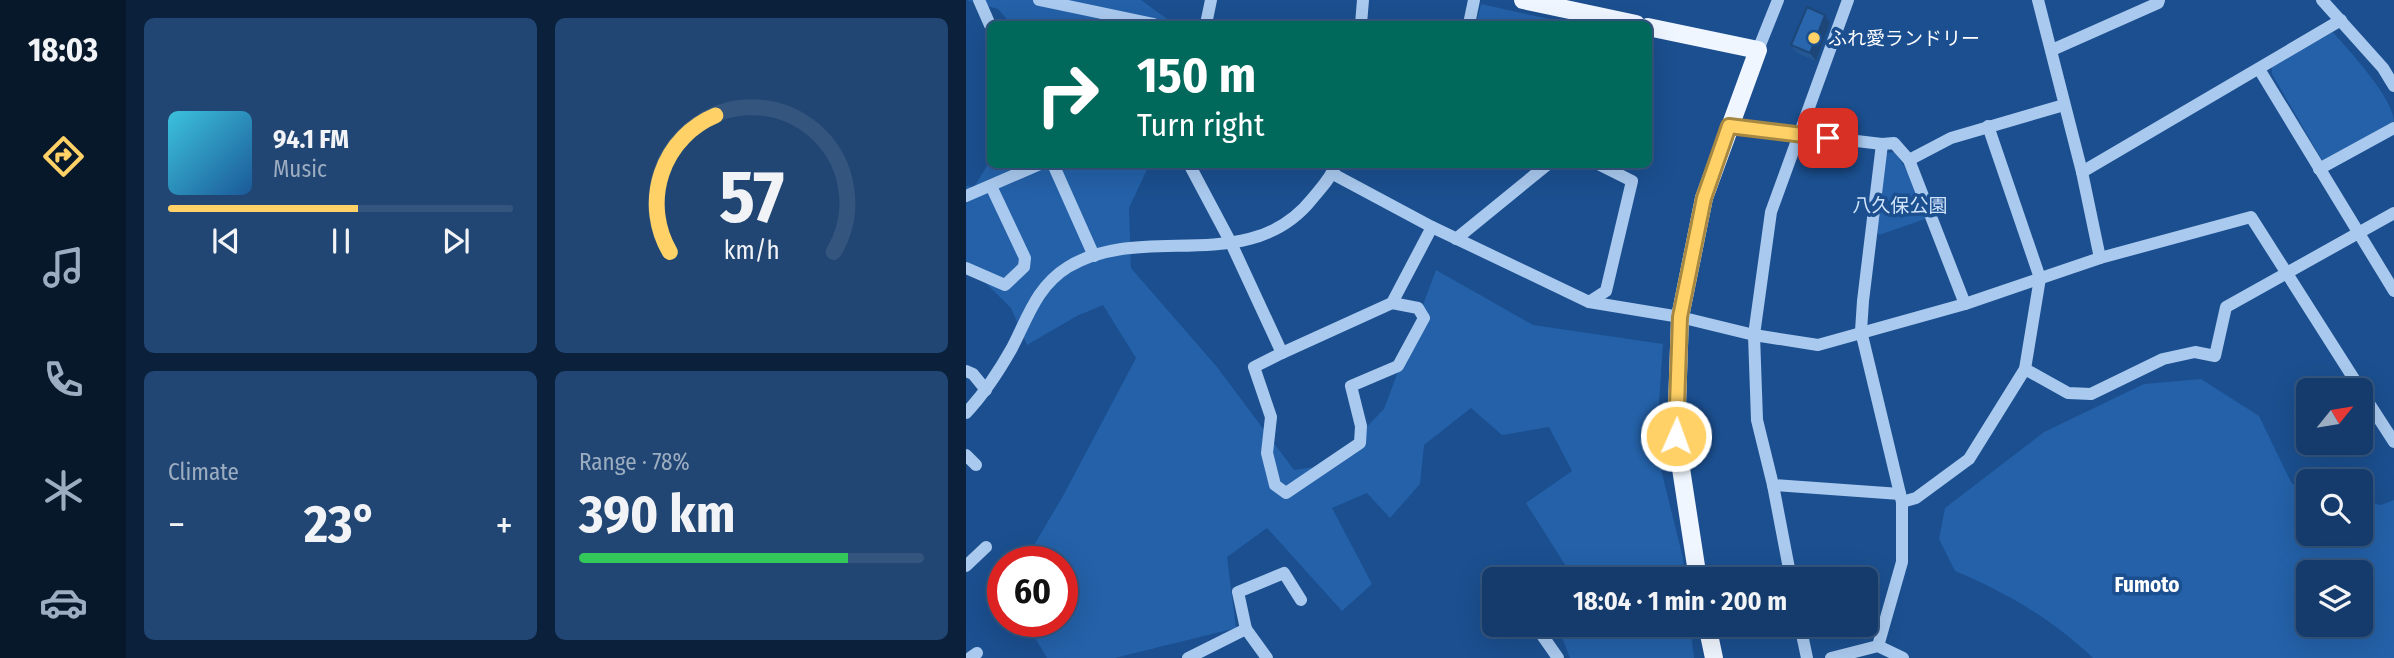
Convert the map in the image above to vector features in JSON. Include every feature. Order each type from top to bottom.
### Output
[{"type":"main road","points":[[1523,0],[1584,19],[1605,21]]},
{"type":"main road","points":[[1652,28],[1758,50],[1704,198],[1680,317],[1676,436],[1696,567]]},
{"type":"main road","points":[[1710,637],[1714,658]]},
{"type":"street","points":[[979,0],[988,21]]},
{"type":"street","points":[[1039,0],[1140,21]]},
{"type":"street","points":[[1207,21],[1211,0]]},
{"type":"street","points":[[1361,21],[1363,0]]},
{"type":"street","points":[[1470,21],[1474,0]]},
{"type":"street","points":[[1758,50],[1777,0]]},
{"type":"street","points":[[1789,567],[1757,420],[1754,335],[1772,212],[1848,0]]},
{"type":"street","points":[[2038,0],[2082,172],[2100,258]]},
{"type":"street","points":[[2052,50],[2160,0]]},
{"type":"street","points":[[2322,0],[2383,68],[2394,86]]},
{"type":"street","points":[[2082,172],[2341,20]]},
{"type":"street","points":[[2259,69],[2394,291]]},
{"type":"street","points":[[1909,160],[1951,138],[2064,105]]},
{"type":"street","points":[[1729,126],[1882,144],[1894,143],[1909,160],[1965,304]]},
{"type":"street","points":[[1773,485],[1916,498],[1969,459],[2025,369],[2040,278],[1988,126]]},
{"type":"street","points":[[2319,169],[2394,128]]},
{"type":"street","points":[[1878,646],[1902,562],[1901,498],[1861,331],[1882,144]]},
{"type":"street","points":[[966,196],[1031,168]]},
{"type":"street","points":[[1055,168],[1094,256]]},
{"type":"street","points":[[1191,168],[1231,243],[1282,353]]},
{"type":"street","points":[[1456,239],[1543,168]]},
{"type":"street","points":[[1590,302],[1606,291],[1632,181],[1606,168]]},
{"type":"street","points":[[966,414],[986,390],[1010,350],[1034,301],[1048,282],[1070,266],[1094,256],[1120,250],[1231,243],[1279,229],[1307,206],[1334,169],[1432,228],[1590,302],[1818,345],[1965,304],[2100,258],[2251,217],[2353,378]]},
{"type":"street","points":[[966,268],[1006,285],[1024,267],[1025,258],[991,186]]},
{"type":"street","points":[[2025,369],[2068,393],[2091,394],[2163,359],[2195,352],[2215,356],[2226,307],[2394,214]]},
{"type":"street","points":[[1392,303],[1432,228]]},
{"type":"street","points":[[1392,303],[1418,308],[1424,318],[1398,366],[1351,386],[1360,426],[1360,443],[1286,493],[1275,485],[1267,453],[1271,417],[1254,367],[1282,353],[1392,303]]},
{"type":"street","points":[[966,371],[973,374],[986,390]]},
{"type":"street","points":[[2373,409],[2394,442]]},
{"type":"street","points":[[966,455],[976,465]]},
{"type":"street","points":[[966,566],[986,547]]},
{"type":"street","points":[[1267,658],[1246,629],[1238,592],[1284,573],[1301,600]]},
{"type":"street","points":[[1188,658],[1246,629]]},
{"type":"street","points":[[1543,637],[1557,658]]},
{"type":"street","points":[[1803,637],[1807,658]]},
{"type":"street","points":[[1831,658],[1878,646],[1902,658]]},
{"type":"green space","points":[[966,0],[1141,0],[1170,21],[1008,21],[998,9]]},
{"type":"green space","points":[[1481,4],[1558,21],[1477,21]]},
{"type":"green space","points":[[2333,32],[2379,88],[2387,100],[2394,122],[2323,162],[2272,74],[2272,67]]},
{"type":"green space","name":"八久保公園","points":[[1895,152],[1916,185],[1926,214],[1925,219],[1879,235],[1875,230],[1885,153]]},
{"type":"green space","points":[[987,166],[987,168],[1148,168],[1129,208],[1131,268],[1217,367],[1294,470],[1329,465],[1384,409],[1436,270],[1533,325],[1663,344],[1656,449],[1684,567],[1566,567],[1526,503],[1572,471],[1549,427],[1502,435],[1471,408],[1424,445],[1420,484],[1390,518],[1367,493],[1332,508],[1372,584],[1342,611],[1267,528],[1227,557],[1236,628],[1115,658],[1047,658],[1035,637],[1078,637],[1078,546],[1033,546],[1136,358],[1103,305],[1077,316],[1027,345],[1011,308],[966,264],[966,186],[974,187]]},
{"type":"green space","points":[[2201,379],[2259,416],[2292,484],[2296,485],[2296,546],[2373,546],[2373,503],[2381,505],[2394,500],[2394,658],[2093,658],[2062,631],[2028,608],[1955,571],[1939,539],[1945,508],[2044,432],[2144,384]]},
{"type":"green space","points":[[1562,637],[1691,637],[1694,658],[1570,658]]},
{"type":"building","points":[[1807,7],[1825,15],[1810,53],[1791,45]]},
{"type":"place","name":"ふれ愛ランドリー","points":[[1814,38]]},
{"type":"district","name":"Fumoto","points":[[2147,585]]},
{"type":"route","points":[[1676,436],[1680,317],[1704,198],[1729,126],[1828,138]]}]
